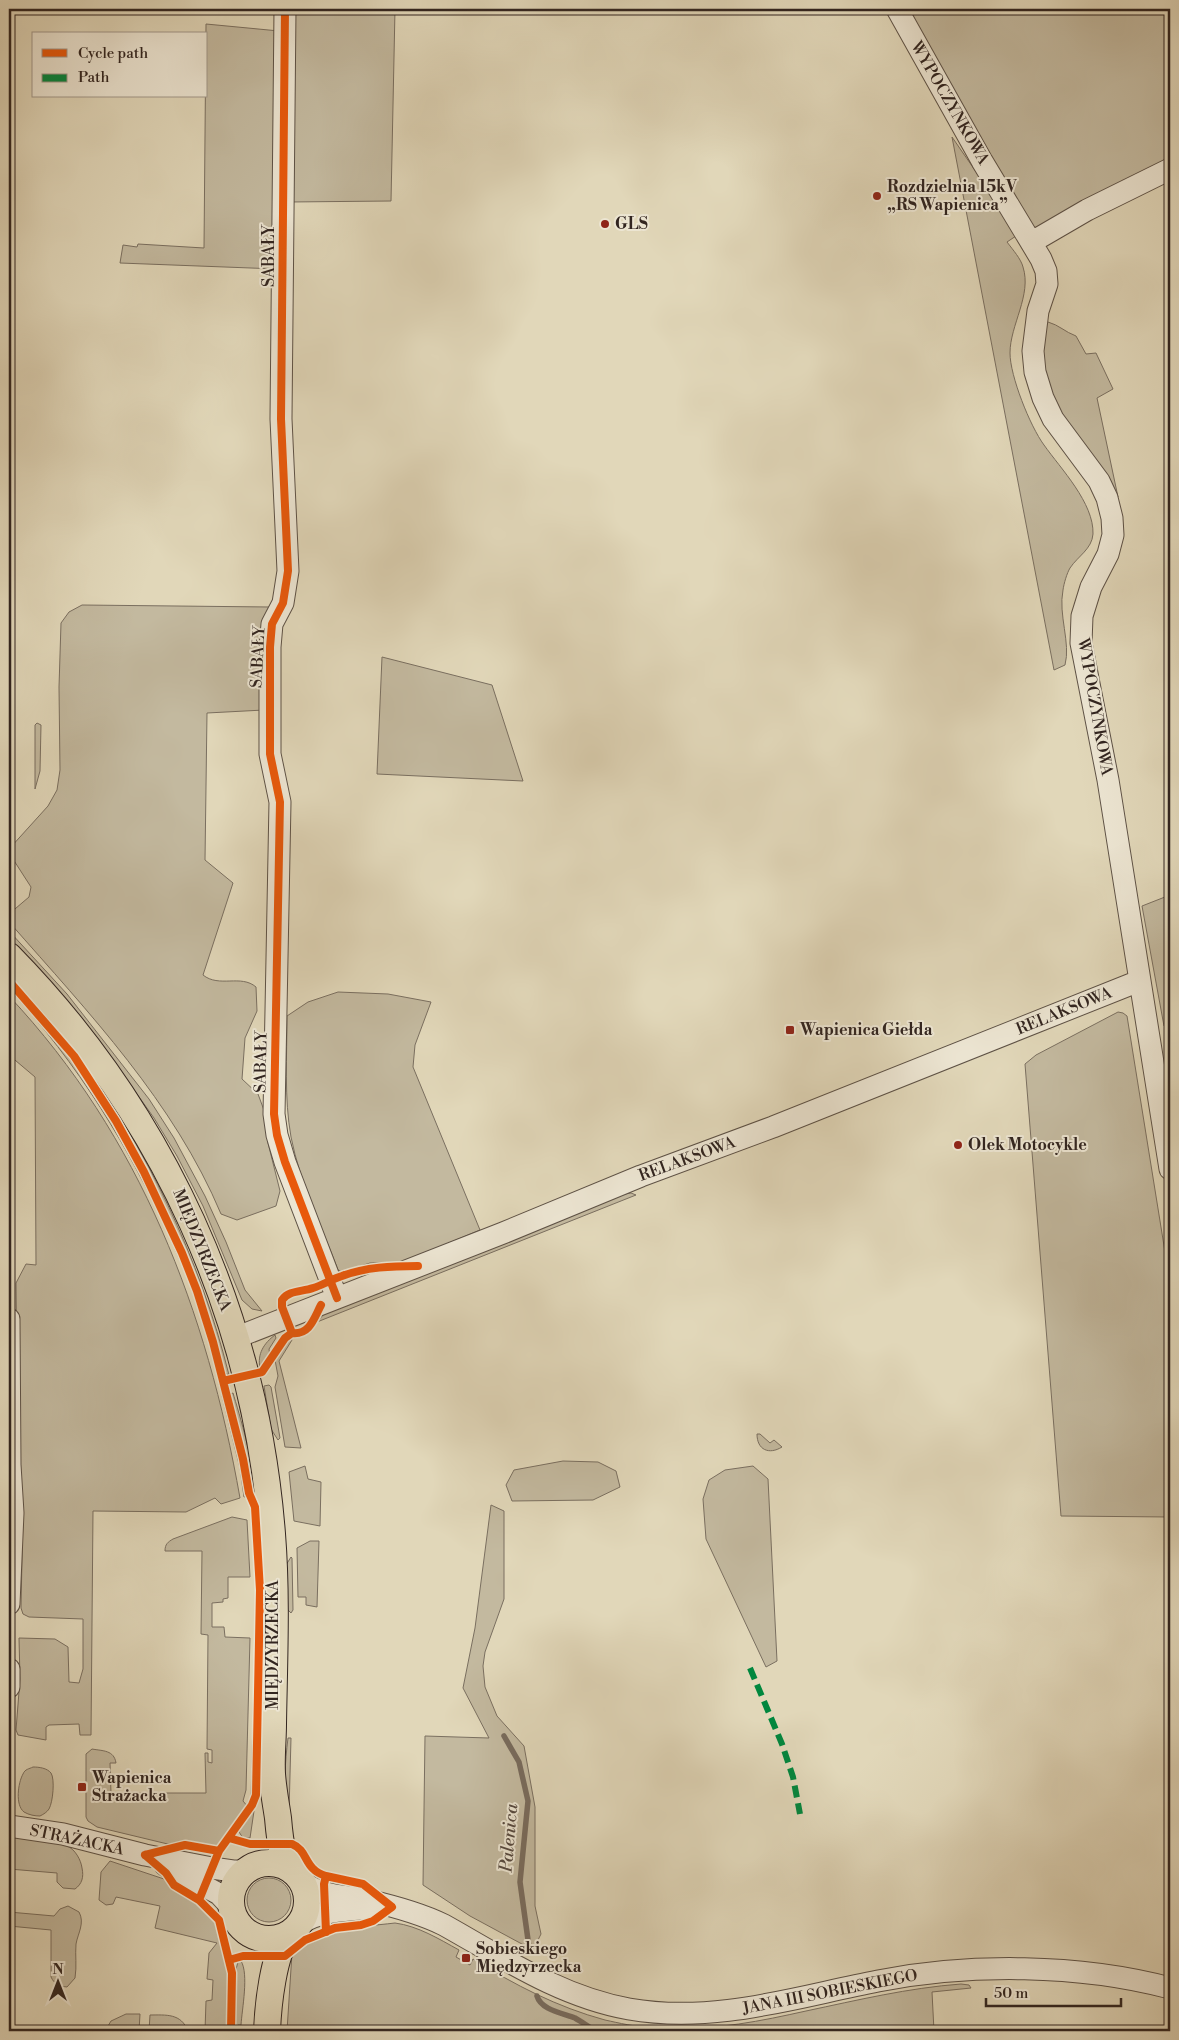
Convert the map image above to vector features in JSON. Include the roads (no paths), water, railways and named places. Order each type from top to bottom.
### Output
[{"type":"main road","name":"MIĘDZYRZECKA","points":[[9,956],[43,992],[87,1046],[116,1086],[152,1142],[173,1180],[210,1262],[235,1338],[260,1442],[272,1535],[274,1604],[272,1775],[282,1852],[298,1877]]},
{"type":"main road","name":"MIĘDZYRZECKA","points":[[249,1870],[260,1850],[272,1775]]},
{"type":"main road","points":[[263,1864],[274,1864],[286,1867],[298,1877],[305,1888],[307,1902],[306,1912],[280,1950],[267,2023],[256,1948],[247,1932],[238,1924],[232,1908],[232,1897],[234,1887],[249,1870],[263,1864]]},
{"type":"main road","points":[[247,1932],[264,1939],[275,1939],[294,1929]]},
{"type":"street","name":"SABAŁY","points":[[285,9],[281,419],[288,571],[283,603],[272,624],[270,648],[270,754],[280,802],[274,1114],[277,1135],[285,1162],[337,1298]]},
{"type":"street","name":"WYPOCZYNKOWA","points":[[897,9],[982,161],[1044,265],[1047,284],[1038,311],[1032,351],[1035,372],[1043,398],[1053,419],[1099,481],[1107,498],[1112,518],[1113,534],[1108,554],[1091,587],[1082,616],[1081,643],[1108,780],[1170,1169]]},
{"type":"street","points":[[1032,242],[1087,210],[1170,169]]},
{"type":"street","name":"RELAKSOWA","points":[[235,1338],[642,1176],[782,1124],[1139,980]]},
{"type":"street","points":[[9,1319],[10,1465],[13,1513],[9,1604]]},
{"type":"street","points":[[9,1669],[9,1687]]},
{"type":"street","name":"STRAŻACKA","points":[[9,1826],[63,1834],[145,1855],[227,1871],[249,1870]]},
{"type":"street","name":"STRAŻACKA","points":[[145,1855],[219,1894],[232,1908]]},
{"type":"street","name":"JANA III SOBIESKIEGO","points":[[298,1877],[308,1887],[318,1892],[368,1900],[435,1920],[536,1977],[571,1993],[627,2008],[662,2013],[698,2014],[732,2011],[886,1979],[955,1970],[1015,1969],[1076,1973],[1127,1979],[1170,1988]]},
{"type":"street","name":"JANA III SOBIESKIEGO","points":[[294,1929],[309,1918],[333,1913],[392,1907]]},
{"type":"waterway","name":"Palenica","points":[[504,1736],[519,1762],[528,1801],[520,1882],[529,1947]]},
{"type":"waterway","name":"Palenica","points":[[537,1996],[539,2001],[547,2008],[575,2018],[596,2031]]},
{"type":"place","name":"Rozdzielnia 15kV „RS Wapienica”","points":[[877,196]]},
{"type":"place","name":"GLS","points":[[605,224]]},
{"type":"place","name":"Wapienica Giełda","points":[[790,1030]]},
{"type":"place","name":"Olek Motocykle","points":[[958,1145]]},
{"type":"place","name":"Wapienica Strażacka","points":[[82,1787]]},
{"type":"place","name":"Sobieskiego Międzyrzecka","points":[[466,1958]]}]
